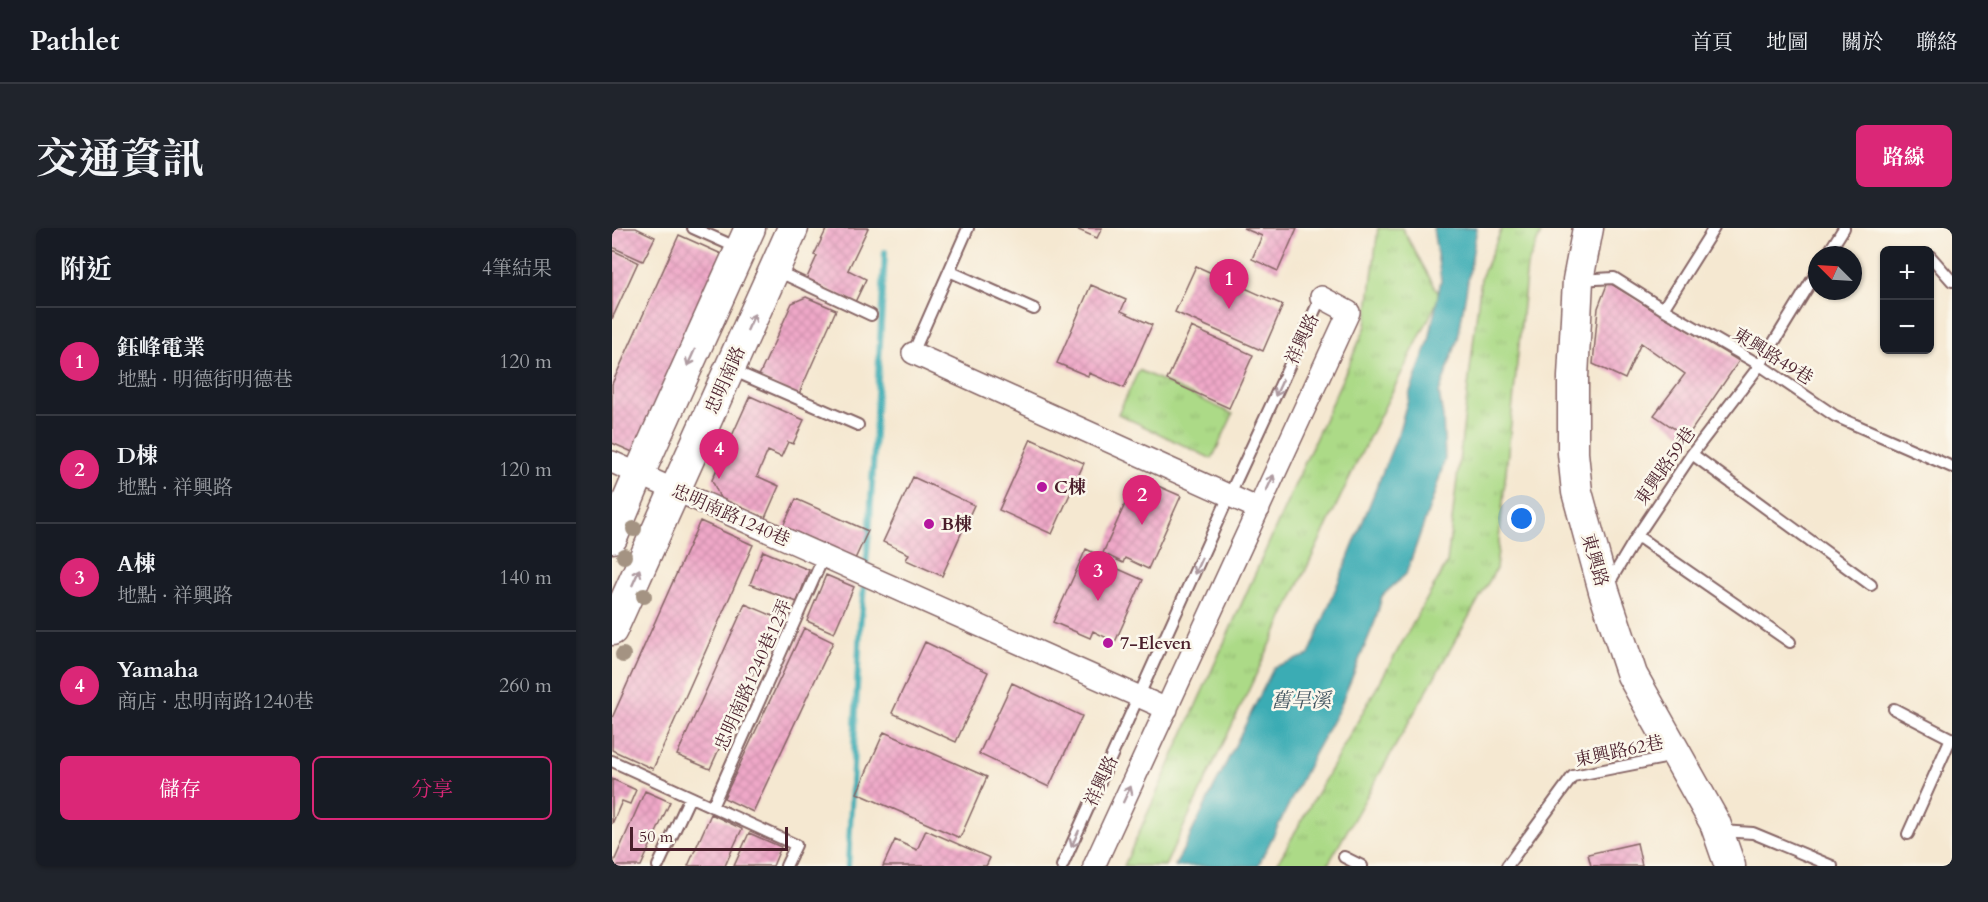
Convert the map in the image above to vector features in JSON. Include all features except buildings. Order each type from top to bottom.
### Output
[{"type":"street","name":"忠明南路","points":[[612,630],[793,228]]},
{"type":"street","name":"東興路","points":[[1588,228],[1578,280],[1573,377],[1573,453],[1577,492],[1604,591],[1632,675],[1718,831],[1730,866]]},
{"type":"street","points":[[612,538],[625,468],[745,238]]},
{"type":"street","name":"祥興路","points":[[1094,866],[1349,312],[1321,297]]},
{"type":"street","points":[[913,353],[1259,509]]},
{"type":"street","name":"忠明南路1240巷","points":[[625,468],[1167,709]]},
{"type":"lane","points":[[693,228],[745,238]]},
{"type":"lane","points":[[913,353],[968,228]]},
{"type":"lane","points":[[1663,309],[1714,228]]},
{"type":"lane","points":[[1833,246],[1844,228]]},
{"type":"lane","points":[[1934,261],[1952,281]]},
{"type":"lane","points":[[774,270],[871,315]]},
{"type":"lane","points":[[949,271],[1034,309]]},
{"type":"lane","name":"東興路49巷","points":[[1578,280],[1614,278],[1760,365],[1835,416],[1952,467]]},
{"type":"lane","name":"東興路59巷","points":[[1604,591],[1637,536],[1692,454],[1760,365],[1808,287]]},
{"type":"lane","name":"祥興路","points":[[1062,866],[1321,297]]},
{"type":"lane","points":[[730,369],[858,425]]},
{"type":"lane","points":[[1692,454],[1871,585]]},
{"type":"lane","points":[[1637,536],[1790,642]]},
{"type":"lane","name":"忠明南路1240巷12弄","points":[[712,807],[824,556]]},
{"type":"lane","points":[[1894,709],[1952,738],[1908,834]]},
{"type":"lane","name":"東興路62巷","points":[[1507,866],[1573,776],[1676,756]]},
{"type":"lane","points":[[612,761],[796,845],[786,866]]},
{"type":"lane","points":[[658,866],[690,797]]},
{"type":"lane","points":[[1718,831],[1753,833],[1832,866]]},
{"type":"lane","points":[[1344,857],[1362,866]]},
{"type":"green space","points":[[1378,228],[1402,228],[1440,296],[1359,458],[1165,866],[1124,866],[1366,326]]},
{"type":"green space","points":[[1502,228],[1543,228],[1527,266],[1496,569],[1327,866],[1276,866],[1447,563],[1481,278]]},
{"type":"green space","points":[[1139,370],[1233,414],[1212,459],[1118,414]]},
{"type":"water","name":"舊旱溪","points":[[1433,228],[1477,228],[1458,339],[1439,393],[1443,417],[1445,459],[1406,574],[1382,596],[1376,619],[1339,709],[1258,866],[1175,866],[1274,667],[1309,655],[1398,434],[1410,392],[1429,341],[1441,280]]},
{"type":"waterway","points":[[848,866],[860,628],[870,522],[885,252]]},
{"type":"place","name":"鈺峰電業","points":[[1229,309]]},
{"type":"place","name":"Yamaha","points":[[719,479]]},
{"type":"place","name":"C棟","points":[[1042,487]]},
{"type":"place","name":"B棟","points":[[929,524]]},
{"type":"place","name":"D棟","points":[[1142,525]]},
{"type":"place","name":"A棟","points":[[1098,601]]},
{"type":"place","name":"7-Eleven","points":[[1108,643]]}]
